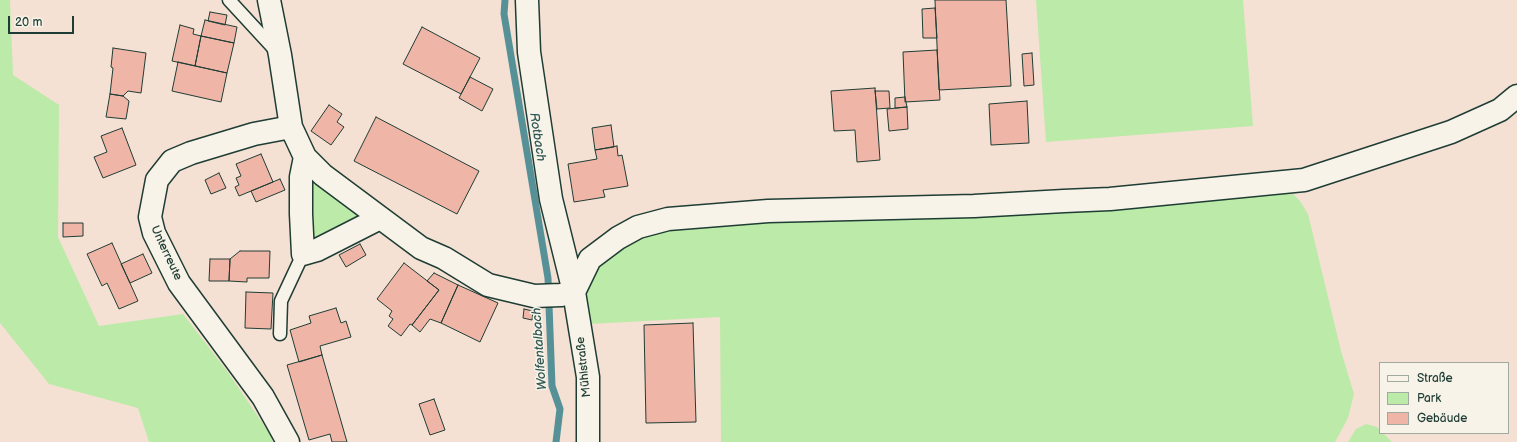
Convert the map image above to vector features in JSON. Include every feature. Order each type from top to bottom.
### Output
[{"type":"street","points":[[269,0],[280,55],[291,127],[305,157],[323,176],[421,248],[444,258],[488,285],[534,296],[568,293],[590,259],[618,238],[638,227],[668,220],[768,211],[974,206],[1110,199],[1304,180],[1451,132],[1500,110],[1517,96]]},
{"type":"street","name":"Mühlstraße","points":[[527,0],[529,52],[551,199],[568,293],[588,377],[588,442]]},
{"type":"street","name":"Unterreute","points":[[288,442],[263,397],[179,283],[154,233],[150,217],[157,180],[172,161],[254,134],[291,127]]},
{"type":"street","points":[[305,157],[301,177],[300,214],[303,254],[317,250],[380,218]]},
{"type":"lane","points":[[229,0],[280,55]]},
{"type":"lane","points":[[280,334],[281,301],[303,254]]},
{"type":"green space","points":[[0,0],[10,0],[13,75],[59,105],[58,237],[99,326],[183,314],[227,371],[270,434],[273,442],[149,442],[138,408],[49,384],[0,323]]},
{"type":"green space","points":[[1036,0],[1243,0],[1253,126],[1046,142]]},
{"type":"green space","points":[[314,180],[363,216],[311,244],[310,183]]},
{"type":"green space","points":[[1289,190],[1300,201],[1308,214],[1341,351],[1354,394],[1348,418],[1335,442],[721,442],[720,317],[589,324],[586,289],[595,268],[620,245],[668,226]]},
{"type":"green space","points":[[1366,424],[1377,427],[1379,429],[1379,434],[1384,434],[1392,442],[1348,442],[1356,429]]},
{"type":"building","points":[[935,0],[1006,0],[1011,86],[939,90]]},
{"type":"building","points":[[935,8],[937,38],[923,38],[922,9]]},
{"type":"building","points":[[210,12],[227,15],[225,25],[208,21]]},
{"type":"building","points":[[205,20],[237,27],[234,43],[201,36]]},
{"type":"building","points":[[180,25],[194,29],[193,34],[201,36],[195,66],[172,61]]},
{"type":"building","points":[[422,27],[480,58],[461,94],[403,64]]},
{"type":"building","points":[[201,36],[234,43],[227,73],[195,66]]},
{"type":"building","points":[[113,48],[146,53],[141,93],[128,91],[123,96],[110,94],[113,68],[111,67]]},
{"type":"building","points":[[937,50],[940,100],[905,102],[903,52]]},
{"type":"building","points":[[1032,53],[1034,85],[1024,86],[1022,54]]},
{"type":"building","points":[[178,62],[227,73],[221,102],[172,91]]},
{"type":"building","points":[[470,77],[493,89],[482,111],[459,98]]},
{"type":"building","points":[[875,88],[880,160],[857,162],[855,130],[834,131],[831,91]]},
{"type":"building","points":[[875,91],[889,91],[890,108],[877,109]]},
{"type":"building","points":[[110,94],[123,96],[129,101],[126,119],[106,117]]},
{"type":"building","points":[[905,97],[907,107],[895,108],[895,98]]},
{"type":"building","points":[[1027,101],[1029,143],[991,145],[989,104]]},
{"type":"building","points":[[329,105],[342,114],[337,122],[344,127],[331,145],[311,131]]},
{"type":"building","points":[[907,107],[908,129],[889,131],[887,109]]},
{"type":"building","points":[[376,117],[479,171],[457,214],[354,161]]},
{"type":"building","points":[[611,125],[614,147],[595,150],[592,128]]},
{"type":"building","points":[[122,128],[136,165],[103,178],[94,157],[107,152],[101,136]]},
{"type":"building","points":[[617,146],[618,156],[622,155],[628,186],[603,190],[605,197],[574,202],[568,164],[597,159],[595,150]]},
{"type":"building","points":[[261,154],[273,182],[239,196],[235,187],[239,185],[236,178],[241,176],[236,164]]},
{"type":"building","points":[[219,173],[226,188],[211,194],[205,180]]},
{"type":"building","points":[[280,179],[285,190],[256,202],[251,191]]},
{"type":"building","points":[[63,223],[83,223],[83,236],[63,237]]},
{"type":"building","points":[[112,243],[138,301],[119,309],[107,283],[102,286],[87,254]]},
{"type":"building","points":[[360,244],[366,255],[346,267],[339,255]]},
{"type":"building","points":[[240,251],[270,251],[269,278],[247,278],[247,282],[229,281],[230,259]]},
{"type":"building","points":[[143,254],[152,273],[130,283],[121,264]]},
{"type":"building","points":[[210,259],[230,259],[229,281],[209,281]]},
{"type":"building","points":[[404,263],[439,290],[412,325],[410,324],[401,336],[388,326],[393,319],[389,316],[392,311],[377,299]]},
{"type":"building","points":[[434,273],[458,285],[441,323],[430,319],[420,332],[412,325],[439,290],[427,281]]},
{"type":"building","points":[[458,285],[498,303],[480,342],[441,323]]},
{"type":"building","points":[[246,292],[273,293],[271,329],[245,328]]},
{"type":"building","points":[[336,308],[341,323],[346,321],[351,337],[320,346],[322,355],[299,362],[290,330],[311,323],[309,316]]},
{"type":"building","points":[[524,309],[533,311],[532,320],[523,318]]},
{"type":"building","points":[[693,323],[696,422],[646,423],[644,325]]},
{"type":"building","points":[[322,355],[347,442],[332,442],[330,434],[309,440],[287,365]]},
{"type":"building","points":[[434,399],[445,430],[430,435],[419,404]]},
{"type":"waterway","name":"Rotbach","points":[[505,0],[504,14],[548,278],[552,386],[560,409],[556,442]]},
{"type":"water label","name":"Wolfentalbach","points":[[540,349]]}]
